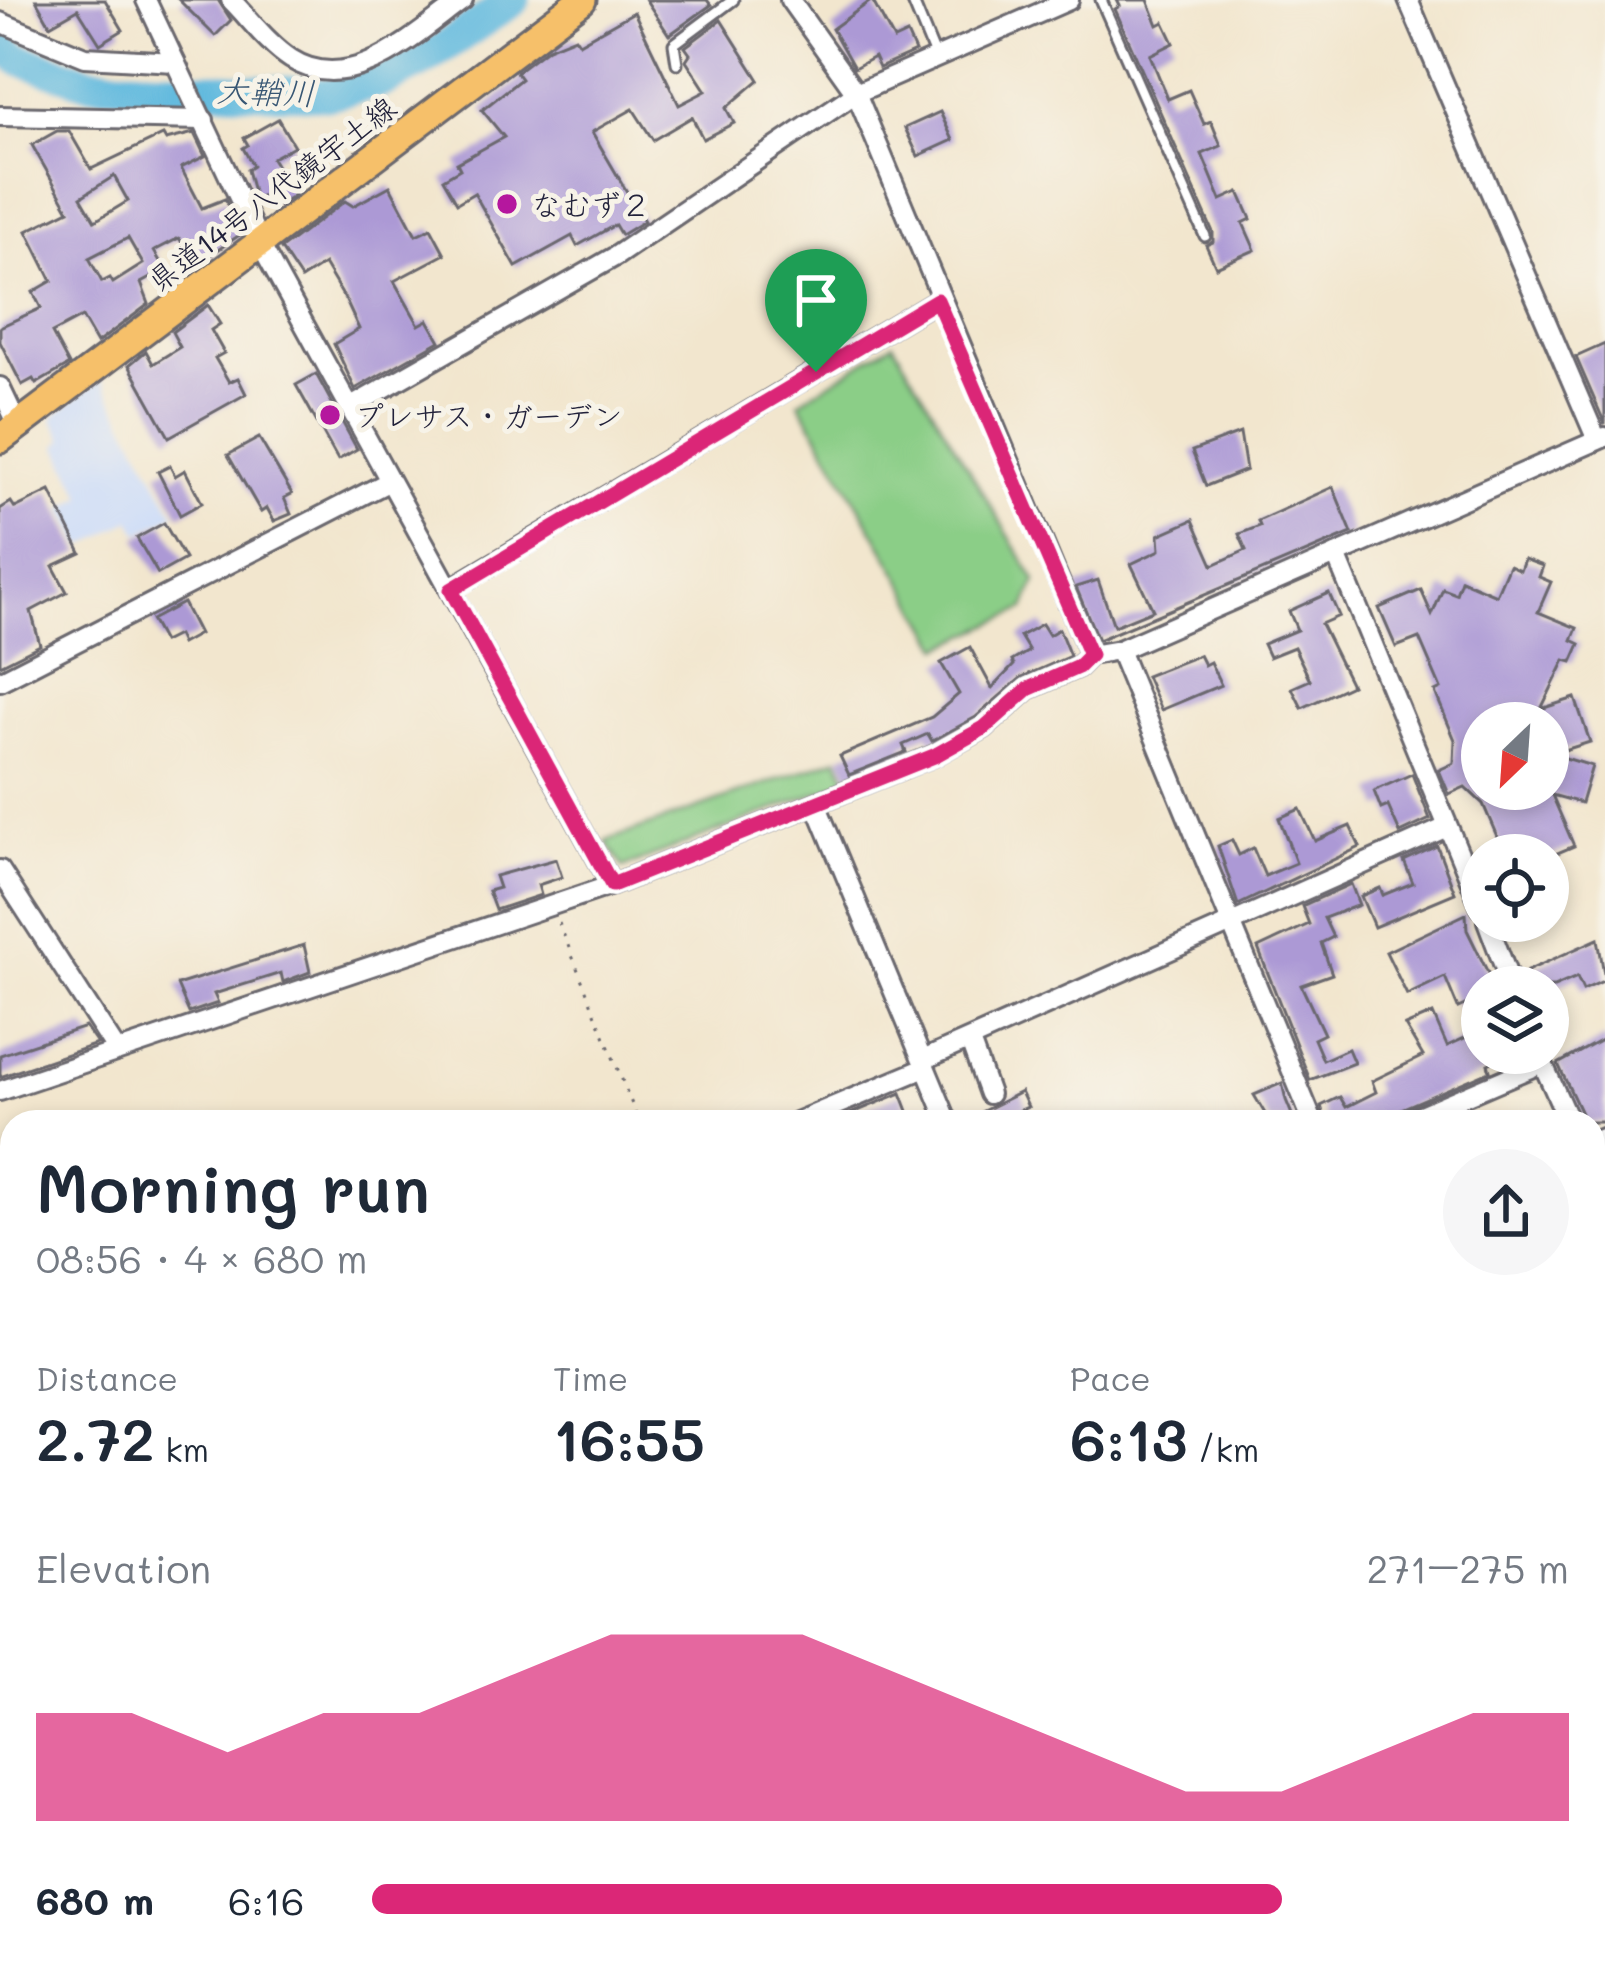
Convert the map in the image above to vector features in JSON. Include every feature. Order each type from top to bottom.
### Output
[{"type":"main road","name":"県道14号八代鏡宇土線","points":[[9,432],[582,0]]},
{"type":"street","points":[[231,0],[287,57],[329,70],[359,68],[381,58],[463,0]]},
{"type":"street","points":[[790,0],[856,94],[937,300],[1090,655]]},
{"type":"street","points":[[351,407],[616,256],[856,94],[1069,0]]},
{"type":"street","points":[[0,1091],[612,885],[816,804],[959,743],[1028,689],[1078,667],[1090,655],[1119,650],[1601,439],[1408,0]]},
{"type":"street","points":[[151,2],[176,66],[262,241],[388,482],[612,885]]},
{"type":"street","points":[[0,22],[85,56],[176,66]]},
{"type":"street","points":[[0,116],[202,115]]},
{"type":"street","points":[[451,590],[937,300]]},
{"type":"street","points":[[0,387],[9,432]]},
{"type":"street","points":[[0,681],[388,482]]},
{"type":"street","points":[[1336,555],[1461,858]]},
{"type":"street","points":[[1119,650],[1308,1110]]},
{"type":"street","points":[[816,804],[943,1110]]},
{"type":"street","points":[[822,1110],[1448,827]]},
{"type":"street","points":[[0,871],[117,1052]]},
{"type":"street","points":[[970,1041],[989,1094]]},
{"type":"street","points":[[1430,1110],[1506,1074]]},
{"type":"street","points":[[1547,1074],[1564,1110]]},
{"type":"lane","points":[[676,63],[674,44],[733,0]]},
{"type":"lane","points":[[912,0],[936,58]]},
{"type":"lane","points":[[1101,0],[1205,236]]},
{"type":"path","points":[[551,905],[634,1110]]},
{"type":"shaded area","points":[[101,378],[175,514],[139,534],[131,520],[83,547],[63,508],[83,496],[57,445],[64,440],[52,418]]},
{"type":"green space","points":[[893,343],[1036,581],[1025,609],[941,647],[799,402]]},
{"type":"green space","points":[[838,758],[848,781],[623,868],[606,841]]},
{"type":"building","points":[[36,0],[105,0],[123,30],[100,44],[78,9],[50,25]]},
{"type":"building","points":[[179,0],[218,0],[231,20],[215,36]]},
{"type":"building","points":[[646,0],[707,0],[711,5],[669,35]]},
{"type":"building","points":[[872,0],[894,40],[907,34],[915,52],[879,68],[874,57],[854,68],[832,29]]},
{"type":"building","points":[[1117,0],[1148,0],[1158,25],[1164,22],[1174,43],[1150,55],[1168,99],[1189,90],[1204,124],[1211,121],[1221,146],[1202,154],[1221,200],[1239,192],[1251,219],[1243,223],[1255,250],[1216,267],[1206,245],[1213,242],[1213,232],[1115,9],[1120,6]]},
{"type":"building","points":[[634,12],[679,105],[706,91],[686,60],[690,54],[685,47],[721,20],[759,80],[726,108],[734,123],[703,139],[692,117],[653,140],[633,109],[592,132],[644,221],[621,235],[615,225],[577,246],[572,236],[516,267],[474,193],[457,203],[443,179],[460,169],[457,163],[504,137],[482,110],[521,79],[516,72],[548,48],[575,37],[579,43]]},
{"type":"building","points":[[940,112],[953,140],[918,156],[905,128]]},
{"type":"building","points":[[278,119],[294,146],[272,158],[294,195],[279,206],[271,192],[255,199],[247,170],[253,166],[243,148],[248,145],[244,138]]},
{"type":"building","points":[[57,131],[69,131],[91,169],[163,135],[166,140],[194,133],[205,156],[181,168],[202,208],[225,199],[241,234],[196,265],[179,238],[154,251],[165,270],[141,283],[149,304],[97,343],[82,317],[52,333],[69,365],[36,384],[33,379],[22,385],[0,342],[0,327],[41,308],[33,292],[52,281],[27,231],[69,210],[32,145]],"holes":[[[114,176],[128,201],[95,221],[81,197]],[[128,238],[143,264],[113,283],[110,278],[102,282],[89,258]]]},
{"type":"building","points":[[390,186],[416,235],[431,228],[445,254],[394,281],[419,325],[428,320],[440,341],[355,389],[334,344],[359,329],[346,301],[324,264],[301,279],[281,249],[345,201],[353,206]]},
{"type":"building","points":[[208,305],[220,324],[211,330],[224,353],[215,358],[229,382],[238,378],[246,394],[169,437],[129,365],[146,351],[153,364],[180,347],[172,332]]},
{"type":"building","points":[[1605,344],[1605,424],[1576,357]]},
{"type":"building","name":"プレサス・ガーデン","points":[[316,374],[357,449],[338,460],[296,385]]},
{"type":"building","points":[[1240,433],[1246,470],[1206,486],[1192,451]]},
{"type":"building","points":[[259,438],[292,494],[284,498],[291,514],[274,521],[267,508],[261,512],[228,455]]},
{"type":"building","points":[[170,466],[175,476],[185,470],[202,503],[180,515],[158,472]]},
{"type":"building","points":[[1333,487],[1352,533],[1098,640],[1076,587],[1098,580],[1114,626],[1153,610],[1131,564],[1160,550],[1159,535],[1193,520],[1213,565],[1246,550],[1239,534],[1260,526],[1258,521]]},
{"type":"building","points":[[50,491],[81,553],[53,566],[67,592],[31,611],[40,645],[0,665],[0,509],[11,502],[15,508]]},
{"type":"building","points":[[164,523],[185,559],[158,574],[137,538]]},
{"type":"building","points":[[1524,559],[1543,566],[1539,577],[1551,582],[1538,612],[1577,628],[1572,640],[1580,644],[1572,662],[1565,660],[1544,702],[1461,702],[1461,789],[1449,794],[1439,770],[1454,763],[1455,740],[1435,692],[1441,689],[1419,638],[1396,647],[1379,608],[1421,590],[1432,615],[1443,589],[1456,594],[1461,580],[1496,595],[1509,565],[1520,570]]},
{"type":"building","points":[[1329,593],[1339,616],[1321,624],[1351,685],[1302,708],[1292,688],[1310,680],[1294,647],[1269,657],[1263,644],[1297,630],[1289,611]]},
{"type":"building","points":[[183,603],[199,634],[181,644],[177,635],[163,642],[151,620]]},
{"type":"building","points":[[1042,624],[1049,635],[1059,629],[1070,656],[1022,677],[976,717],[932,741],[928,734],[903,745],[906,752],[849,775],[840,756],[932,717],[959,694],[941,663],[970,647],[992,688],[1014,665],[1012,661],[1029,651],[1020,636]]},
{"type":"building","points":[[1199,655],[1204,665],[1210,662],[1221,685],[1161,710],[1146,676]]},
{"type":"building","points":[[1575,698],[1590,742],[1569,749],[1569,702],[1563,702]]},
{"type":"building","points":[[1569,759],[1592,766],[1581,803],[1569,800]]},
{"type":"building","points":[[1412,774],[1430,819],[1400,833],[1388,806],[1381,809],[1374,791]]},
{"type":"building","points":[[1300,809],[1315,841],[1350,826],[1360,847],[1238,905],[1218,846],[1232,840],[1239,855],[1253,848],[1265,876],[1296,863],[1279,818]]},
{"type":"building","points":[[1486,810],[1558,810],[1569,834],[1496,834]]},
{"type":"building","points":[[1437,846],[1455,893],[1374,927],[1361,896],[1380,888],[1383,895],[1413,883],[1404,861]]},
{"type":"building","points":[[556,859],[562,877],[538,885],[541,895],[495,910],[488,891],[499,888],[495,876]]},
{"type":"building","points":[[1351,884],[1359,905],[1324,918],[1333,937],[1321,943],[1332,974],[1301,985],[1324,1034],[1314,1039],[1323,1060],[1348,1049],[1354,1063],[1310,1080],[1258,948],[1309,924],[1302,906]]},
{"type":"building","points":[[1461,916],[1461,942],[1473,942],[1485,966],[1461,966],[1458,1008],[1445,977],[1407,995],[1386,952]]},
{"type":"building","points":[[1598,939],[1605,980],[1583,990],[1577,977],[1569,980],[1569,966],[1538,966]]},
{"type":"building","points":[[304,945],[310,972],[283,982],[281,973],[214,994],[218,1003],[189,1013],[177,985]]},
{"type":"building","points":[[1433,1014],[1447,1046],[1461,1040],[1461,1074],[1483,1074],[1399,1110],[1322,1110],[1321,1106],[1340,1097],[1346,1107],[1376,1092],[1372,1081],[1423,1056],[1405,1026]]},
{"type":"building","points":[[85,1027],[97,1044],[0,1077],[0,1055]]},
{"type":"building","points":[[1605,1038],[1605,1110],[1579,1110],[1563,1074],[1569,1074],[1569,1058]]},
{"type":"building","points":[[1282,1083],[1290,1110],[1263,1110],[1254,1095]]},
{"type":"building","points":[[1021,1092],[1028,1107],[1021,1110],[985,1110]]},
{"type":"building","points":[[901,1093],[908,1110],[860,1110]]},
{"type":"waterway","name":"大鞘川","points":[[0,47],[19,59],[89,82],[327,94],[381,82],[420,63],[514,0]]},
{"type":"place","name":"なむず２","points":[[507,204]]},
{"type":"place","name":"プレサス・ガーデン","points":[[330,415]]},
{"type":"route","points":[[937,300],[1090,655],[1078,667],[1028,689],[984,728],[934,756],[612,885],[451,590],[816,372],[937,300]]}]
